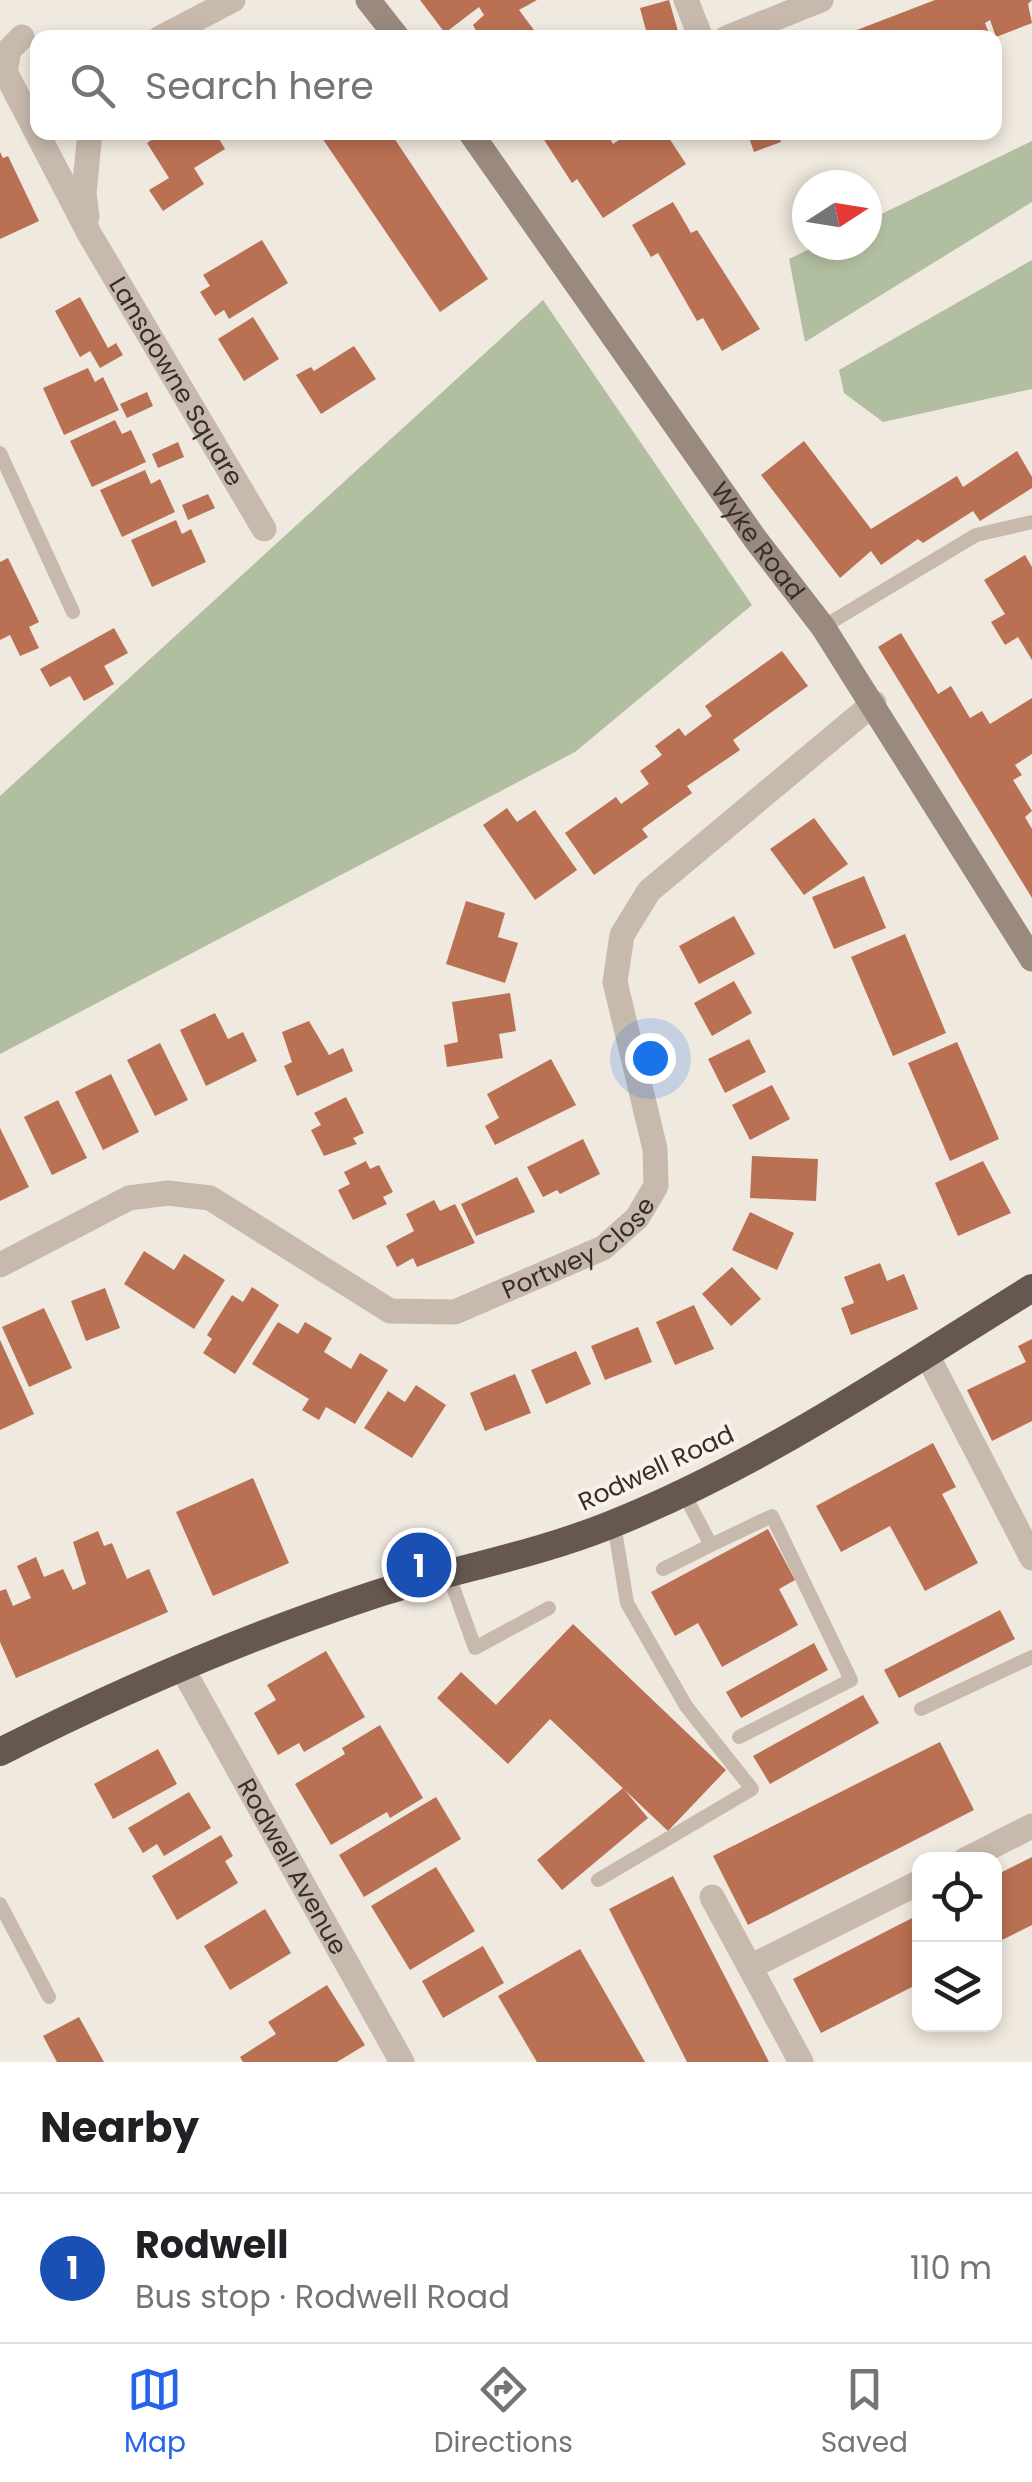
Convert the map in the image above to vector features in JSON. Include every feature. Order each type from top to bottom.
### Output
[{"type":"highway","name":"Rodwell Road","points":[[0,1752],[183,1670],[369,1596],[614,1524],[800,1432],[1032,1288]]},
{"type":"main road","points":[[368,0],[392,30]]},
{"type":"main road","name":"Wyke Road","points":[[476,140],[756,540],[823,627],[1032,960]]},
{"type":"street","points":[[175,30],[233,0]]},
{"type":"street","points":[[686,0],[698,30]]},
{"type":"street","points":[[746,30],[821,0]]},
{"type":"street","points":[[6,83],[9,50],[20,36]]},
{"type":"street","name":"Lansdowne Square","points":[[6,83],[30,126]]},
{"type":"street","name":"Lansdowne Square","points":[[38,140],[264,529]]},
{"type":"street","name":"Lansdowne Square","points":[[89,140],[84,192],[90,235]]},
{"type":"street","name":"Portwey Close","points":[[0,1265],[129,1198],[168,1193],[210,1198],[390,1311],[454,1312],[603,1248],[637,1218],[656,1186],[655,1148],[615,982],[622,935],[650,891],[874,703]]},
{"type":"street","points":[[926,1353],[1032,1558]]},
{"type":"street","name":"Rodwell Avenue","points":[[183,1670],[402,2062]]},
{"type":"street","points":[[981,1852],[1032,1826]]},
{"type":"street","points":[[750,1967],[912,1886]]},
{"type":"street","points":[[712,1897],[801,2062]]},
{"type":"lane","points":[[0,454],[72,612]]},
{"type":"lane","points":[[823,627],[976,535],[1032,522]]},
{"type":"lane","points":[[684,1492],[711,1545]]},
{"type":"lane","points":[[663,1569],[772,1516],[851,1680],[739,1738]]},
{"type":"lane","points":[[598,1880],[752,1790],[686,1706],[627,1603],[614,1524]]},
{"type":"lane","points":[[448,1573],[475,1648],[549,1608]]},
{"type":"lane","points":[[922,1709],[1032,1657]]},
{"type":"lane","points":[[0,1904],[49,1997]]},
{"type":"green space","points":[[1032,141],[1032,202],[805,342],[789,259],[882,260],[882,214]]},
{"type":"green space","points":[[1032,260],[1032,389],[883,422],[844,393],[839,370]]},
{"type":"green space","points":[[543,300],[752,605],[575,752],[0,1054],[0,796]]},
{"type":"building","points":[[420,0],[537,0],[519,10],[534,30],[476,30],[473,25],[484,15],[479,7],[449,30],[443,30]]},
{"type":"building","points":[[669,0],[678,30],[646,30],[640,8]]},
{"type":"building","points":[[935,0],[1032,0],[1028,4],[1032,23],[1002,35],[1002,30],[994,30],[990,20],[985,23],[988,30],[857,30]]},
{"type":"building","points":[[220,140],[225,149],[194,168],[204,184],[163,211],[149,190],[169,178],[147,143]]},
{"type":"building","points":[[323,140],[395,140],[488,279],[440,312]]},
{"type":"building","points":[[544,140],[611,140],[613,144],[619,140],[670,140],[686,164],[603,218],[577,179],[572,183]]},
{"type":"building","points":[[750,140],[780,140],[781,142],[754,152]]},
{"type":"building","points":[[0,152],[3,158],[8,156],[39,221],[0,239]]},
{"type":"building","points":[[673,202],[691,233],[697,230],[760,329],[722,351],[703,318],[697,321],[658,253],[651,257],[632,225]]},
{"type":"building","points":[[262,240],[288,283],[229,319],[224,310],[215,316],[200,292],[210,286],[203,275]]},
{"type":"building","points":[[80,297],[108,348],[116,343],[123,355],[100,368],[90,351],[80,357],[55,311]]},
{"type":"building","points":[[253,317],[279,359],[244,381],[218,339]]},
{"type":"building","points":[[354,346],[376,379],[321,414],[296,375],[311,367],[314,371]]},
{"type":"building","points":[[88,368],[95,382],[103,377],[119,410],[64,435],[43,388]]},
{"type":"building","points":[[147,392],[153,406],[127,418],[120,404]]},
{"type":"building","points":[[115,420],[122,434],[131,430],[146,462],[92,487],[70,441]]},
{"type":"building","points":[[804,441],[871,529],[957,476],[963,487],[1017,451],[1032,477],[1032,488],[980,521],[973,511],[923,543],[918,539],[881,565],[871,551],[840,578],[761,475]]},
{"type":"building","points":[[178,442],[184,457],[158,468],[152,454]]},
{"type":"building","points":[[145,470],[151,484],[160,479],[175,512],[122,537],[100,490]]},
{"type":"building","points":[[208,494],[215,508],[188,520],[182,505]]},
{"type":"building","points":[[176,520],[182,534],[191,529],[206,562],[152,587],[131,540]]},
{"type":"building","points":[[1025,555],[1032,567],[1032,660],[1018,637],[1005,645],[991,622],[1005,614],[984,580]]},
{"type":"building","points":[[8,558],[39,622],[29,627],[39,648],[20,656],[10,635],[0,640],[0,562]]},
{"type":"building","points":[[114,628],[128,653],[104,666],[114,684],[84,701],[70,676],[50,687],[40,669]]},
{"type":"building","points":[[901,633],[938,694],[951,686],[970,718],[982,711],[990,724],[1032,698],[1032,754],[1015,765],[1022,775],[1013,780],[1032,811],[1025,817],[1032,829],[1032,898],[878,647]]},
{"type":"building","points":[[782,651],[808,686],[733,740],[740,750],[687,786],[692,793],[642,829],[648,837],[594,875],[565,833],[616,797],[621,804],[649,784],[640,771],[662,755],[655,746],[679,728],[685,736],[712,716],[705,706]]},
{"type":"building","points":[[507,808],[517,822],[535,810],[577,870],[535,900],[483,825]]},
{"type":"building","points":[[814,818],[848,864],[804,895],[770,849]]},
{"type":"building","points":[[864,876],[886,928],[834,949],[812,897]]},
{"type":"building","points":[[466,901],[505,913],[498,937],[518,943],[505,983],[446,964]]},
{"type":"building","points":[[734,916],[755,954],[699,984],[679,946]]},
{"type":"building","points":[[905,934],[946,1033],[893,1056],[851,957]]},
{"type":"building","points":[[734,981],[752,1013],[712,1036],[694,1003]]},
{"type":"building","points":[[510,993],[516,1031],[499,1034],[503,1058],[447,1067],[444,1045],[458,1042],[452,1002]]},
{"type":"building","points":[[215,1013],[228,1039],[243,1032],[257,1061],[206,1086],[180,1030]]},
{"type":"building","points":[[309,1021],[329,1055],[343,1048],[353,1071],[297,1096],[284,1066],[292,1062],[282,1032]]},
{"type":"building","points":[[749,1039],[766,1072],[725,1093],[708,1059]]},
{"type":"building","points":[[957,1042],[999,1139],[950,1161],[908,1063]]},
{"type":"building","points":[[160,1043],[188,1100],[155,1116],[127,1060]]},
{"type":"building","points":[[551,1059],[576,1105],[495,1145],[485,1126],[499,1118],[487,1094]]},
{"type":"building","points":[[111,1074],[139,1132],[103,1150],[75,1092]]},
{"type":"building","points":[[772,1085],[790,1119],[750,1140],[732,1105]]},
{"type":"building","points":[[346,1097],[364,1133],[353,1138],[357,1144],[324,1156],[311,1130],[321,1125],[314,1113]]},
{"type":"building","points":[[58,1100],[87,1158],[52,1175],[24,1117]]},
{"type":"building","points":[[0,1128],[29,1187],[0,1201]]},
{"type":"building","points":[[583,1139],[600,1174],[560,1194],[557,1190],[543,1197],[527,1167]]},
{"type":"building","points":[[752,1156],[818,1159],[816,1201],[750,1198]]},
{"type":"building","points":[[366,1161],[370,1169],[379,1165],[393,1192],[383,1197],[387,1204],[353,1220],[338,1190],[350,1184],[344,1172]]},
{"type":"building","points":[[983,1161],[1011,1213],[958,1236],[935,1183]]},
{"type":"building","points":[[517,1177],[535,1212],[476,1236],[461,1204]]},
{"type":"building","points":[[434,1200],[440,1211],[455,1204],[475,1243],[417,1267],[413,1258],[397,1267],[386,1246],[414,1231],[406,1214]]},
{"type":"building","points":[[750,1212],[794,1233],[777,1270],[732,1250]]},
{"type":"building","points":[[144,1251],[174,1270],[184,1254],[225,1280],[194,1329],[124,1284]]},
{"type":"building","points":[[880,1263],[887,1281],[904,1274],[918,1309],[851,1335],[841,1308],[854,1303],[844,1277]]},
{"type":"building","points":[[732,1267],[761,1299],[731,1326],[702,1294]]},
{"type":"building","points":[[252,1287],[279,1305],[235,1374],[203,1353],[212,1339],[207,1335],[232,1295],[243,1302]]},
{"type":"building","points":[[105,1288],[120,1328],[86,1341],[71,1301]]},
{"type":"building","points":[[694,1305],[714,1349],[675,1365],[656,1322]]},
{"type":"building","points":[[44,1308],[72,1368],[29,1387],[2,1327]]},
{"type":"building","points":[[278,1322],[298,1334],[305,1322],[332,1338],[324,1352],[351,1369],[360,1353],[388,1370],[355,1424],[326,1407],[319,1420],[302,1410],[309,1399],[252,1364]]},
{"type":"building","points":[[638,1327],[652,1362],[605,1380],[591,1346]]},
{"type":"building","points":[[1032,1339],[1032,1421],[992,1441],[967,1390],[1026,1362],[1018,1346]]},
{"type":"building","points":[[0,1340],[34,1414],[0,1430]]},
{"type":"building","points":[[576,1351],[591,1384],[546,1404],[531,1370]]},
{"type":"building","points":[[515,1374],[531,1413],[485,1431],[470,1393]]},
{"type":"building","points":[[416,1385],[446,1405],[412,1458],[364,1428],[388,1391],[405,1402]]},
{"type":"building","points":[[933,1443],[956,1487],[942,1494],[978,1563],[925,1591],[890,1526],[841,1552],[816,1506]]},
{"type":"building","points":[[253,1478],[289,1563],[213,1596],[176,1512]]},
{"type":"building","points":[[768,1529],[795,1580],[779,1589],[798,1625],[722,1667],[698,1623],[675,1636],[651,1592]]},
{"type":"building","points":[[98,1531],[104,1546],[112,1543],[127,1579],[149,1569],[168,1612],[16,1678],[0,1642],[0,1591],[6,1589],[13,1606],[31,1598],[17,1566],[36,1557],[44,1577],[63,1569],[73,1590],[86,1584],[73,1542]]},
{"type":"building","points":[[1000,1610],[1015,1639],[899,1698],[884,1670]]},
{"type":"building","points":[[573,1624],[726,1770],[668,1831],[550,1719],[508,1764],[437,1698],[461,1672],[496,1705]]},
{"type":"building","points":[[814,1643],[828,1670],[741,1718],[726,1692]]},
{"type":"building","points":[[326,1651],[365,1717],[304,1752],[299,1743],[278,1755],[254,1713],[276,1700],[267,1685]]},
{"type":"building","points":[[863,1695],[879,1723],[770,1784],[753,1756]]},
{"type":"building","points":[[380,1725],[423,1798],[390,1818],[387,1812],[331,1845],[295,1784],[345,1754],[342,1748]]},
{"type":"building","points":[[940,1742],[974,1810],[748,1925],[713,1856]]},
{"type":"building","points":[[158,1749],[177,1784],[113,1819],[94,1784]]},
{"type":"building","points":[[623,1788],[648,1818],[562,1890],[537,1860]]},
{"type":"building","points":[[189,1792],[211,1828],[164,1856],[157,1844],[143,1853],[128,1828]]},
{"type":"building","points":[[436,1797],[461,1839],[364,1897],[339,1855]]},
{"type":"building","points":[[221,1835],[233,1856],[225,1861],[238,1883],[177,1920],[152,1876]]},
{"type":"building","points":[[1032,1857],[1032,1925],[1002,1940],[1002,1872]]},
{"type":"building","points":[[436,1867],[475,1931],[410,1970],[371,1906]]},
{"type":"building","points":[[673,1876],[769,2062],[687,2062],[609,1909]]},
{"type":"building","points":[[265,1909],[291,1953],[230,1990],[204,1946]]},
{"type":"building","points":[[912,1918],[912,1987],[821,2033],[793,1979]]},
{"type":"building","points":[[483,1946],[504,1983],[443,2018],[422,1981]]},
{"type":"building","points":[[580,1949],[645,2062],[537,2062],[498,1996]]},
{"type":"building","points":[[327,1985],[365,2045],[337,2062],[243,2062],[240,2057],[276,2034],[268,2022]]},
{"type":"building","points":[[79,2017],[104,2062],[57,2062],[43,2036]]},
{"type":"place","name":"Rodwell","points":[[419,1565]]}]
